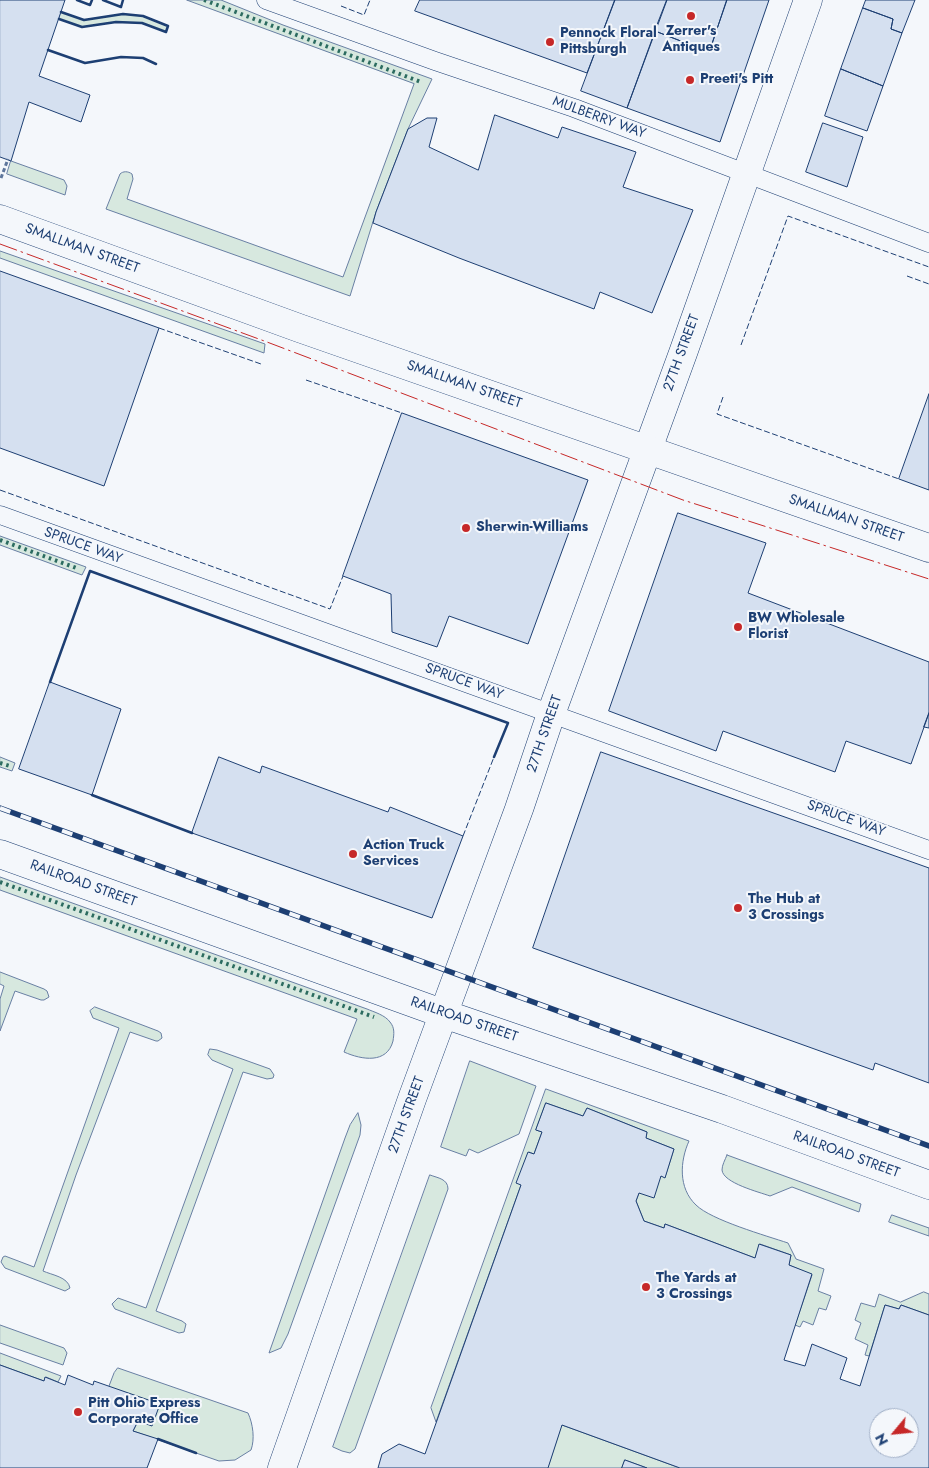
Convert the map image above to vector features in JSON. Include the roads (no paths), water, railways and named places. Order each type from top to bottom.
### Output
[{"type":"street","name":"27TH STREET","points":[[282,1468],[406,1117],[519,810],[551,714],[747,174],[808,0]]},
{"type":"street","name":"SMALLMAN STREET","points":[[0,219],[307,330],[929,548]]},
{"type":"street","name":"RAILROAD STREET","points":[[0,854],[444,1014],[722,1109],[929,1185]]},
{"type":"lane","name":"MULBERRY WAY","points":[[266,0],[435,61],[574,108],[929,243]]},
{"type":"lane","name":"SPRUCE WAY","points":[[0,515],[929,850]]},
{"type":"railway","points":[[0,808],[929,1146]]},
{"type":"place","name":"Zerrer's Antiques","points":[[691,16]]},
{"type":"place","name":"Pennock Floral Pittsburgh","points":[[550,42]]},
{"type":"place","name":"Preeti's Pitt","points":[[690,80]]},
{"type":"place","name":"Sherwin-Williams","points":[[466,528]]},
{"type":"place","name":"BW Wholesale Florist","points":[[738,627]]},
{"type":"place","name":"Action Truck Services","points":[[353,854]]},
{"type":"place","name":"The Hub at 3 Crossings","points":[[738,908]]},
{"type":"place","name":"The Yards at 3 Crossings","points":[[646,1287]]},
{"type":"place","name":"Pitt Ohio Express Corporate Office","points":[[78,1412]]}]
